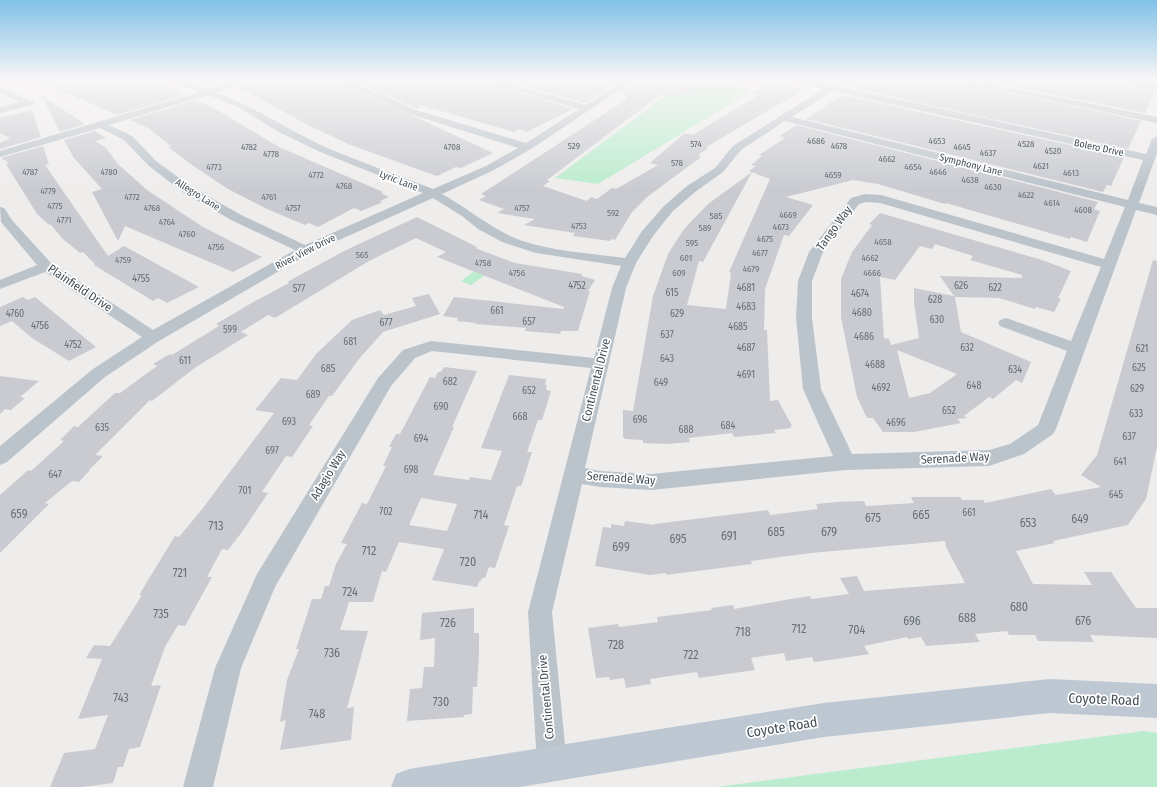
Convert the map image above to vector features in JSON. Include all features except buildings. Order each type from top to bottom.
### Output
[{"type":"street","points":[[0,154],[128,116]]},
{"type":"street","name":"Lyric Lane","points":[[259,116],[281,129],[322,149],[433,193],[466,212],[483,226],[507,238],[536,248],[629,263]]},
{"type":"street","points":[[425,116],[527,147]]},
{"type":"street","name":"River View Drive","points":[[0,458],[98,373],[153,337],[305,250],[490,168],[527,147],[575,116]]},
{"type":"street","name":"Continental Drive","points":[[552,765],[540,612],[619,288],[629,263],[647,234],[668,209],[691,189],[719,170],[737,148],[787,116]]},
{"type":"street","name":"Bolero Drive","points":[[956,116],[1149,158]]},
{"type":"street","points":[[1135,116],[1157,120]]},
{"type":"street","name":"Symphony Lane","points":[[784,118],[1157,211]]},
{"type":"street","name":"Allegro Lane","points":[[100,124],[128,138],[153,164],[188,190],[237,218],[305,250]]},
{"type":"street","name":"Serenade Way","points":[[573,474],[600,479],[651,482],[846,462],[989,458],[1017,449],[1046,429],[1157,139]]},
{"type":"street","name":"Tango Way","points":[[846,462],[836,444],[812,389],[804,318],[805,281],[816,252],[855,201],[865,198],[881,199],[1109,265]]},
{"type":"street","name":"Plainfield Drive","points":[[0,211],[7,222],[46,266],[153,337]]},
{"type":"street","points":[[0,285],[46,266]]},
{"type":"street","points":[[1006,323],[1077,349]]},
{"type":"street","name":"Adagio Way","points":[[198,787],[228,668],[265,582],[384,382],[409,354],[431,346],[601,364]]},
{"type":"street","name":"Coyote Road","points":[[409,787],[824,720],[1050,696],[1157,701]]},
{"type":"green space","points":[[639,116],[711,116],[598,184],[555,178]]},
{"type":"green space","points":[[474,271],[485,275],[471,285],[461,281]]},
{"type":"green space","points":[[1144,731],[1157,733],[1157,787],[716,787]]}]
